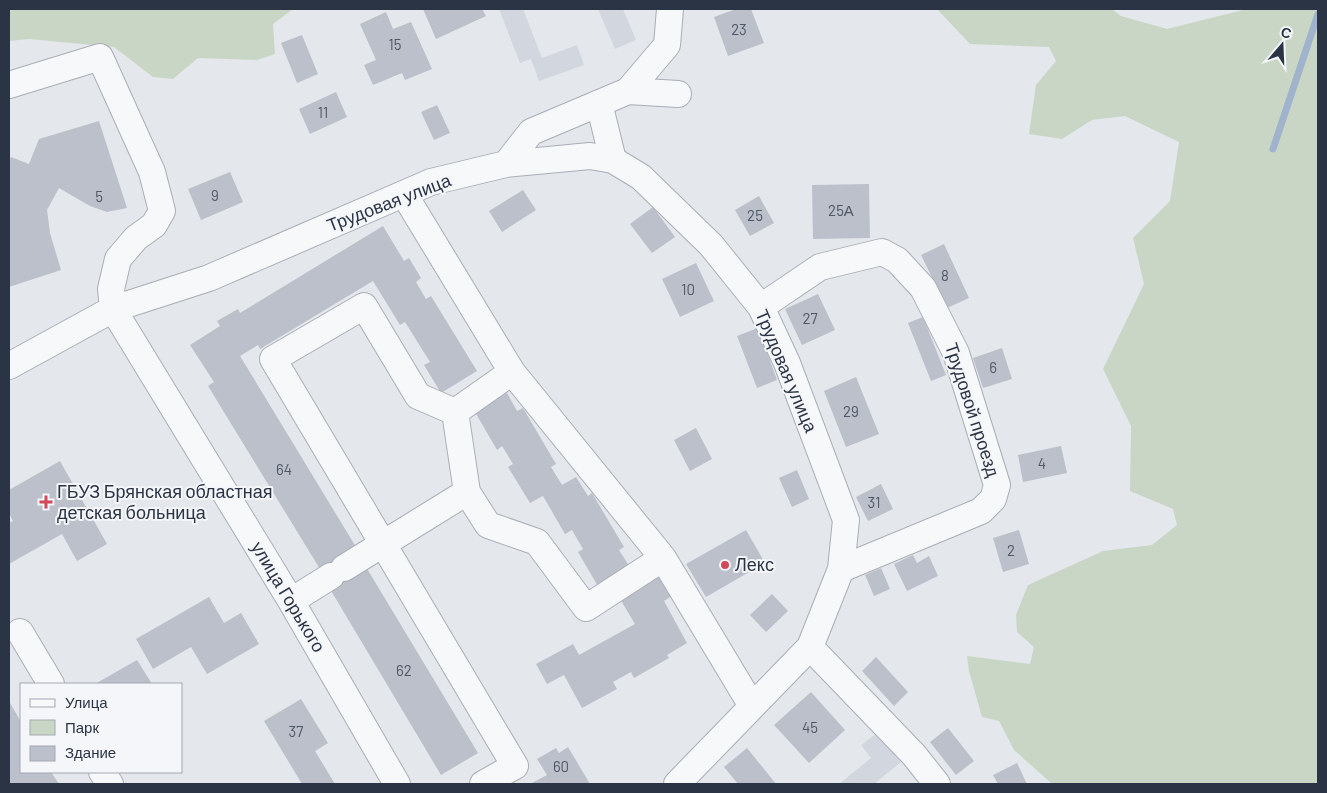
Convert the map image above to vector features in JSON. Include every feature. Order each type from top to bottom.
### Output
[{"type":"street","points":[[628,91],[667,46],[670,9]]},
{"type":"street","points":[[9,86],[100,57],[152,172],[162,211],[154,225],[136,238],[118,259],[111,289],[113,309]]},
{"type":"street","points":[[506,164],[531,132],[628,91],[678,94]]},
{"type":"street","points":[[599,103],[613,160]]},
{"type":"street","name":"Трудовая улица","points":[[9,366],[113,309],[209,278],[431,182],[506,164],[590,156],[613,160],[641,177],[711,245],[761,307],[787,363],[846,520],[841,568],[810,647],[677,784]]},
{"type":"street","points":[[404,194],[512,372],[663,558],[752,706]]},
{"type":"street","name":"Трудовой проезд","points":[[761,307],[820,267],[882,252],[897,260],[923,288],[956,353],[986,447],[997,485],[993,499],[981,511],[841,568]]},
{"type":"street","points":[[455,412],[418,396],[364,306],[272,359],[515,766],[483,784]]},
{"type":"street","name":"улица Горького","points":[[113,309],[291,601],[397,784]]},
{"type":"street","points":[[455,412],[512,372]]},
{"type":"street","points":[[455,412],[467,492],[488,525],[537,542],[586,608],[663,558]]},
{"type":"street","points":[[291,601],[467,492]]},
{"type":"street","points":[[20,632],[50,683]]},
{"type":"street","points":[[810,647],[914,755],[938,784]]},
{"type":"street","points":[[103,773],[110,784]]},
{"type":"shaded area","points":[[499,9],[523,9],[542,58],[577,45],[584,65],[539,81],[531,59],[520,63]]},
{"type":"shaded area","points":[[598,9],[623,9],[636,40],[615,49]]},
{"type":"shaded area","points":[[877,733],[901,762],[874,784],[839,784],[871,758],[861,745]]},
{"type":"green space","points":[[9,9],[293,9],[273,24],[275,54],[257,60],[198,58],[173,79],[153,77],[114,47],[29,39],[9,41]]},
{"type":"green space","points":[[937,9],[1112,9],[1121,16],[1167,29],[1247,9],[1318,9],[1318,784],[1055,784],[1051,783],[1014,750],[999,721],[982,717],[969,671],[967,656],[1030,664],[1034,647],[1017,632],[1016,615],[1028,585],[1103,551],[1152,545],[1177,525],[1173,509],[1130,491],[1131,426],[1103,369],[1144,284],[1133,238],[1170,201],[1179,142],[1125,116],[1092,120],[1062,139],[1029,134],[1036,85],[1056,61],[1049,47],[970,44]]},
{"type":"building","points":[[423,9],[482,9],[486,16],[436,39]]},
{"type":"building","points":[[736,9],[751,9],[764,43],[728,56],[714,17]]},
{"type":"building","points":[[386,12],[393,29],[411,22],[432,69],[405,80],[402,73],[373,85],[364,65],[376,60],[360,24]]},
{"type":"building","points":[[302,35],[318,74],[297,83],[281,43]]},
{"type":"building","points":[[336,92],[347,117],[310,134],[299,109]]},
{"type":"building","points":[[437,105],[450,133],[434,140],[421,112]]},
{"type":"building","points":[[99,121],[127,208],[107,212],[90,206],[59,188],[47,210],[50,233],[61,270],[9,287],[9,162],[11,157],[29,164],[39,139]]},
{"type":"building","points":[[230,172],[243,202],[201,220],[188,189]]},
{"type":"building","points":[[869,184],[870,238],[813,239],[812,185]]},
{"type":"building","points":[[523,190],[536,210],[502,232],[489,211]]},
{"type":"building","points":[[759,196],[774,223],[750,236],[735,210]]},
{"type":"building","points":[[653,207],[675,237],[652,253],[630,224]]},
{"type":"building","points":[[383,226],[404,261],[409,258],[421,278],[416,282],[426,299],[431,296],[477,371],[441,393],[424,365],[430,362],[405,322],[400,325],[373,281],[260,349],[258,345],[240,356],[478,753],[441,775],[330,589],[320,569],[208,386],[214,382],[190,345],[220,326],[217,321],[238,309],[240,313]]},
{"type":"building","points":[[944,244],[969,298],[947,308],[921,255]]},
{"type":"building","points":[[696,263],[714,301],[680,317],[662,279]]},
{"type":"building","points":[[818,294],[835,330],[802,345],[785,309]]},
{"type":"building","points":[[923,317],[946,375],[931,381],[908,323]]},
{"type":"building","points":[[758,328],[777,380],[757,388],[737,336]]},
{"type":"building","points":[[1002,348],[1012,379],[983,388],[973,358]]},
{"type":"building","points":[[856,377],[879,434],[846,447],[824,391]]},
{"type":"building","points":[[507,393],[517,411],[523,408],[556,464],[551,467],[562,485],[576,477],[588,496],[592,493],[624,547],[619,550],[631,569],[661,576],[672,596],[664,601],[687,643],[667,655],[669,658],[634,678],[631,672],[613,682],[617,689],[582,708],[564,675],[547,684],[536,664],[573,644],[579,655],[635,624],[610,582],[599,588],[578,552],[583,549],[572,530],[565,534],[543,496],[530,503],[508,467],[513,464],[502,446],[497,450],[475,412]]},
{"type":"building","points":[[696,428],[712,459],[690,471],[674,440]]},
{"type":"building","points":[[1061,446],[1067,473],[1023,482],[1018,455]]},
{"type":"building","name":"ГБУЗ Брянская областная детская больница","points":[[60,461],[107,544],[77,561],[62,534],[9,564],[9,523],[13,521],[9,513],[9,490]]},
{"type":"building","points":[[797,470],[809,499],[792,507],[779,478]]},
{"type":"building","points":[[881,484],[893,509],[868,521],[856,497]]},
{"type":"building","points":[[746,530],[765,563],[706,597],[686,564]]},
{"type":"building","points":[[1019,530],[1029,564],[1003,572],[993,538]]},
{"type":"building","points":[[913,555],[917,563],[929,556],[938,576],[907,591],[894,564]]},
{"type":"building","points":[[881,568],[890,589],[874,596],[865,575]]},
{"type":"building","points":[[772,594],[788,611],[766,632],[750,615]]},
{"type":"building","points":[[209,597],[224,623],[241,613],[259,644],[207,674],[191,647],[153,669],[136,639]]},
{"type":"building","points":[[876,657],[908,692],[894,706],[862,671]]},
{"type":"building","points":[[137,660],[151,683],[97,683]]},
{"type":"building","points":[[811,692],[845,730],[809,763],[774,725]]},
{"type":"building","points":[[301,699],[328,743],[315,751],[335,784],[302,784],[264,721]]},
{"type":"building","points":[[9,701],[20,720],[20,773],[52,773],[59,784],[9,784]]},
{"type":"building","points":[[948,728],[974,761],[956,775],[930,742]]},
{"type":"building","points":[[568,747],[590,784],[530,784],[547,775],[537,759],[556,748],[559,753]]},
{"type":"building","points":[[747,748],[776,784],[738,784],[724,767]]},
{"type":"building","points":[[1017,763],[1027,784],[998,784],[993,775]]},
{"type":"waterway","points":[[1273,149],[1318,14]]},
{"type":"place","name":"ГБУЗ Брянская областная детская больница","points":[[46,502]]},
{"type":"place","name":"Лекс","points":[[725,565]]}]
